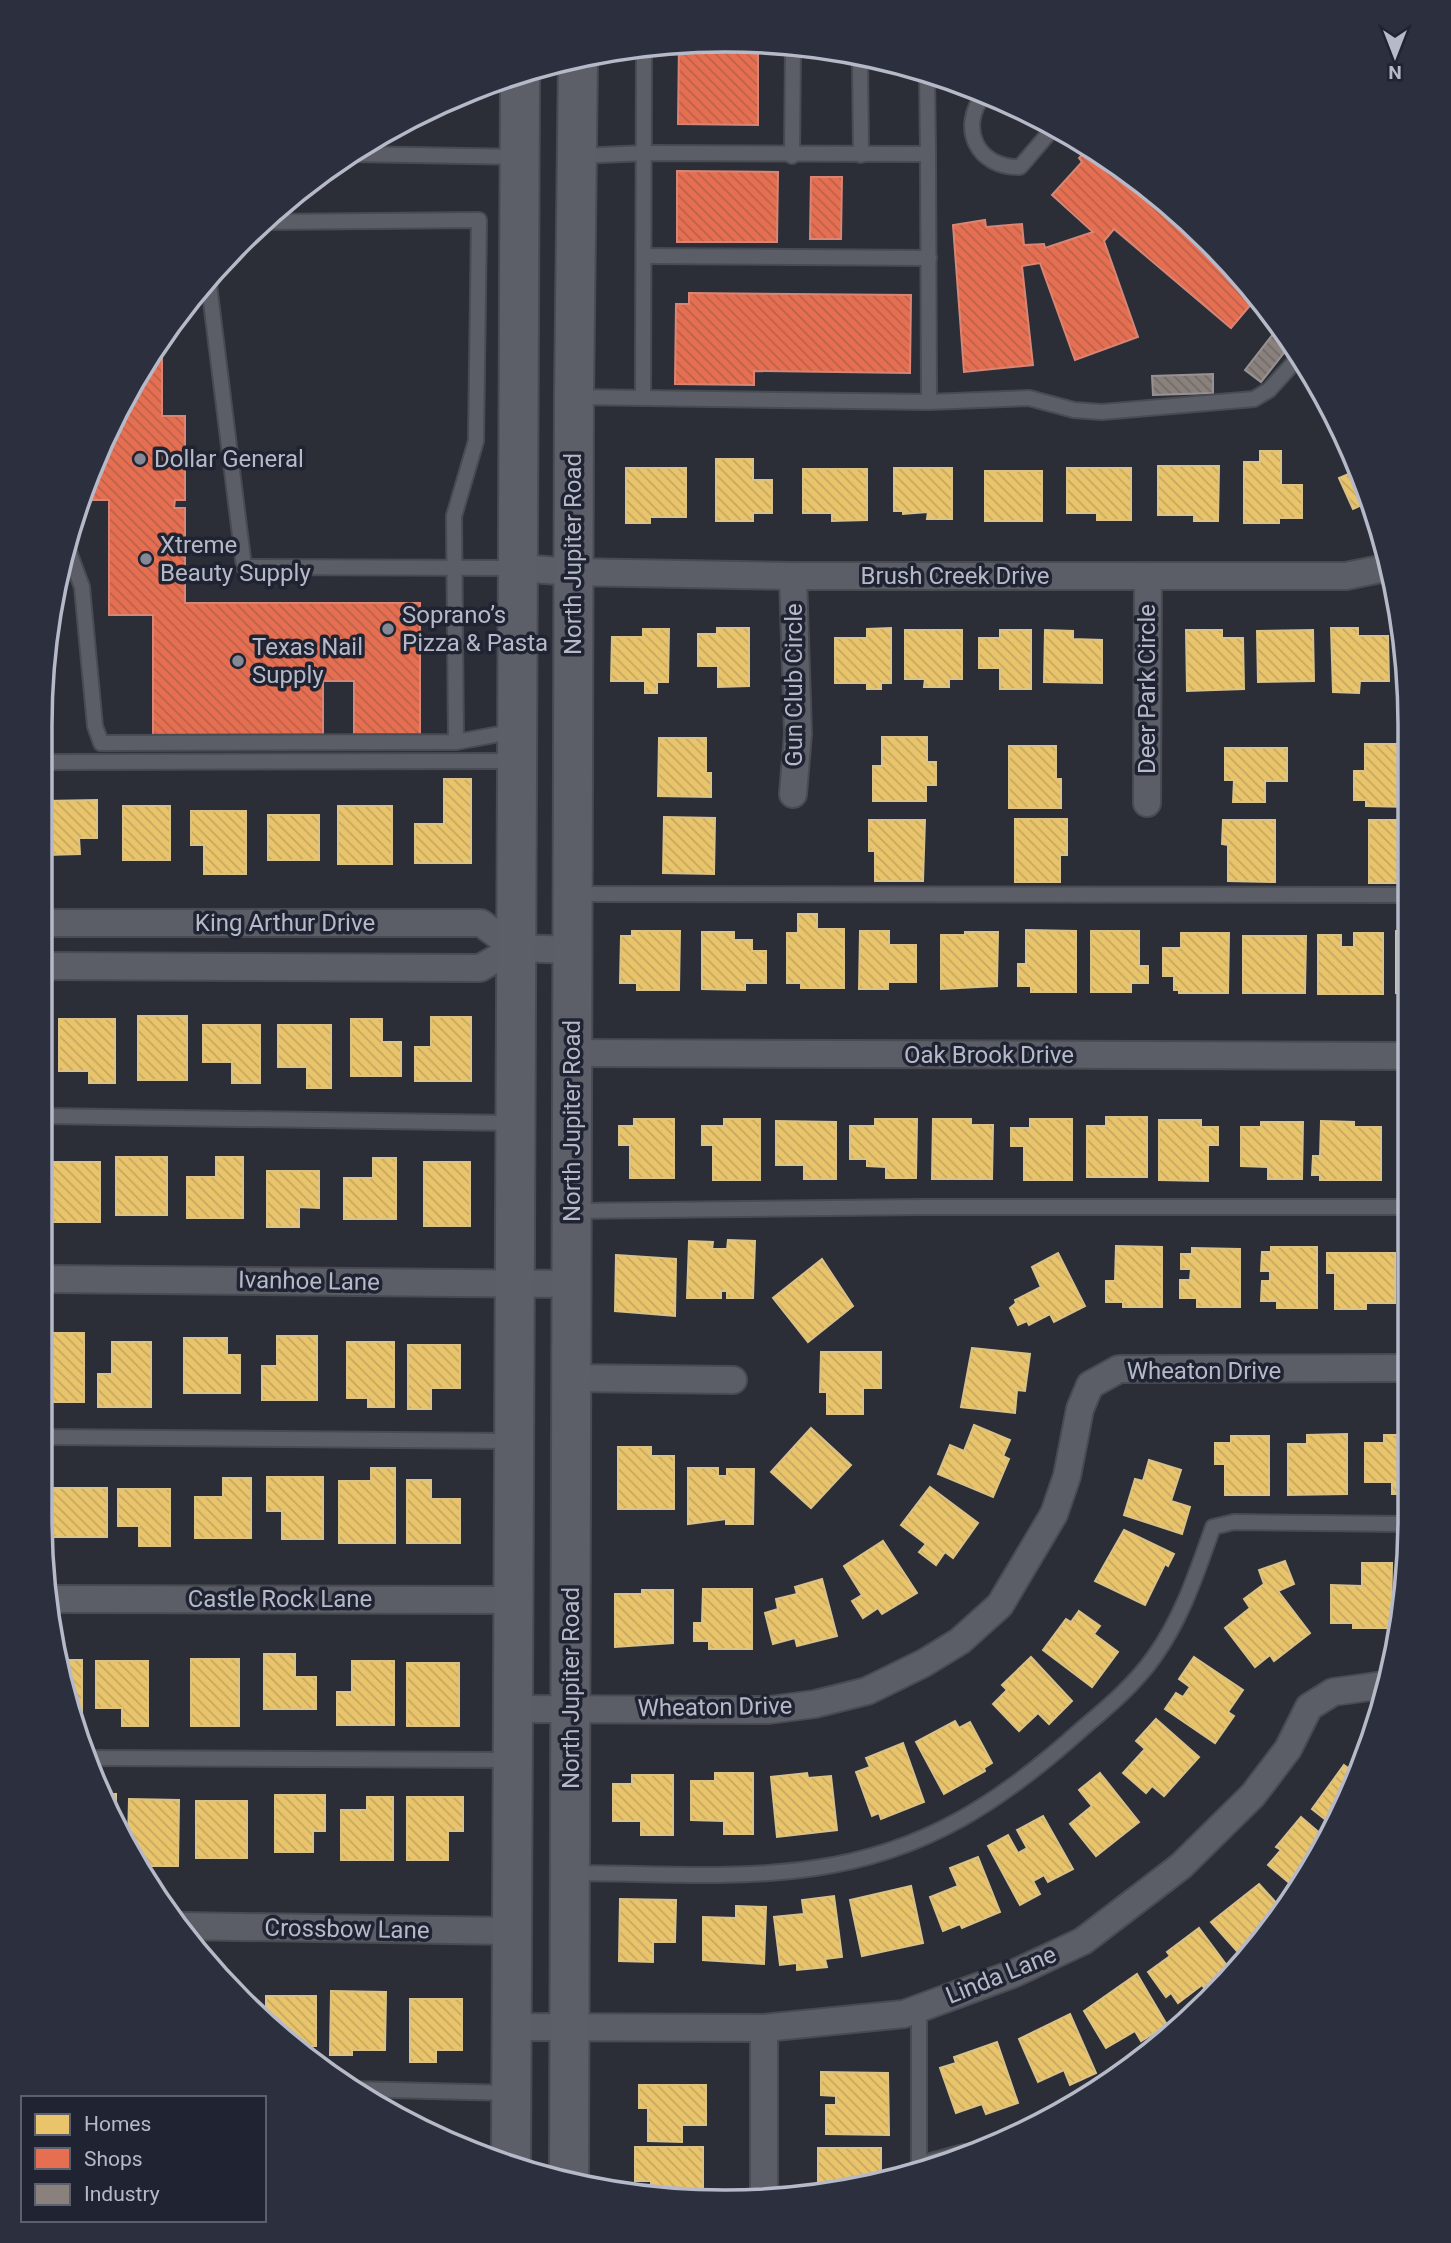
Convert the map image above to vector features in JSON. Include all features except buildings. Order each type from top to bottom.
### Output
[{"type":"main road","name":"North Jupiter Road","points":[[569,2172],[572,1873],[571,1053],[574,950],[573,572],[578,69]]},
{"type":"main road","points":[[503,2153],[511,2093],[520,85]]},
{"type":"main road","points":[[519,157],[576,156]]},
{"type":"street","name":"Brush Creek Drive","points":[[518,568],[573,572],[793,576],[1346,576],[1380,569]]},
{"type":"street","name":"Gun Club Circle","points":[[793,576],[798,734],[793,793]]},
{"type":"street","name":"Deer Park Circle","points":[[1147,803],[1148,576]]},
{"type":"street","name":"King Arthur Drive","points":[[52,923],[481,923],[516,948],[480,968],[52,966]]},
{"type":"street","points":[[516,948],[574,950]]},
{"type":"street","name":"Oak Brook Drive","points":[[571,1053],[1398,1056]]},
{"type":"street","name":"Ivanhoe Lane","points":[[52,1279],[572,1284]]},
{"type":"street","name":"Wheaton Drive","points":[[513,1709],[769,1710],[815,1704],[867,1692],[960,1641],[1000,1605],[1054,1514],[1067,1476],[1080,1409],[1090,1385],[1119,1369],[1398,1368]]},
{"type":"street","points":[[572,1378],[733,1380]]},
{"type":"street","name":"Castle Rock Lane","points":[[57,1599],[513,1600]]},
{"type":"street","name":"Linda Lane","points":[[511,2027],[764,2028],[904,2014],[1015,1973],[1083,1941],[1181,1866],[1253,1795],[1288,1749],[1309,1707],[1333,1692],[1377,1686]]},
{"type":"street","name":"Crossbow Lane","points":[[191,1926],[512,1931]]},
{"type":"street","points":[[764,2028],[764,2189]]},
{"type":"lane","points":[[792,156],[793,56]]},
{"type":"lane","points":[[643,396],[646,153],[644,57]]},
{"type":"lane","points":[[860,66],[861,155]]},
{"type":"lane","points":[[927,83],[929,402]]},
{"type":"lane","points":[[978,102],[972,123],[975,140],[984,157],[1002,168],[1020,167],[1047,135]]},
{"type":"lane","points":[[576,156],[646,153],[792,156],[928,154]]},
{"type":"lane","points":[[371,154],[519,157]]},
{"type":"lane","points":[[280,222],[479,219],[475,441],[454,516],[456,742]]},
{"type":"lane","points":[[645,257],[929,258]]},
{"type":"lane","points":[[210,294],[244,567],[518,568]]},
{"type":"lane","points":[[574,397],[929,402],[1028,398],[1074,410],[1102,412],[1254,399],[1269,390],[1293,364]]},
{"type":"lane","points":[[73,562],[82,587],[95,726],[101,743],[456,742],[517,746]]},
{"type":"lane","points":[[52,762],[517,746]]},
{"type":"lane","points":[[573,894],[1398,895]]},
{"type":"lane","points":[[52,1116],[516,1123]]},
{"type":"lane","points":[[571,1211],[923,1207],[1398,1207]]},
{"type":"lane","points":[[52,1437],[513,1441]]},
{"type":"lane","points":[[572,1873],[726,1875],[815,1868],[877,1855],[957,1823],[1032,1773],[1114,1702],[1154,1657],[1186,1601],[1213,1527],[1234,1522],[1398,1524]]},
{"type":"lane","points":[[97,1758],[513,1760]]},
{"type":"lane","points":[[919,2008],[919,2162]]},
{"type":"lane","points":[[372,2090],[511,2093]]},
{"type":"place","name":"Dollar General","points":[[140,459]]},
{"type":"place","name":"Xtreme Beauty Supply","points":[[146,559]]},
{"type":"place","name":"Soprano’s Pizza & Pasta","points":[[388,629]]},
{"type":"place","name":"Texas Nail Supply","points":[[238,661]]}]
